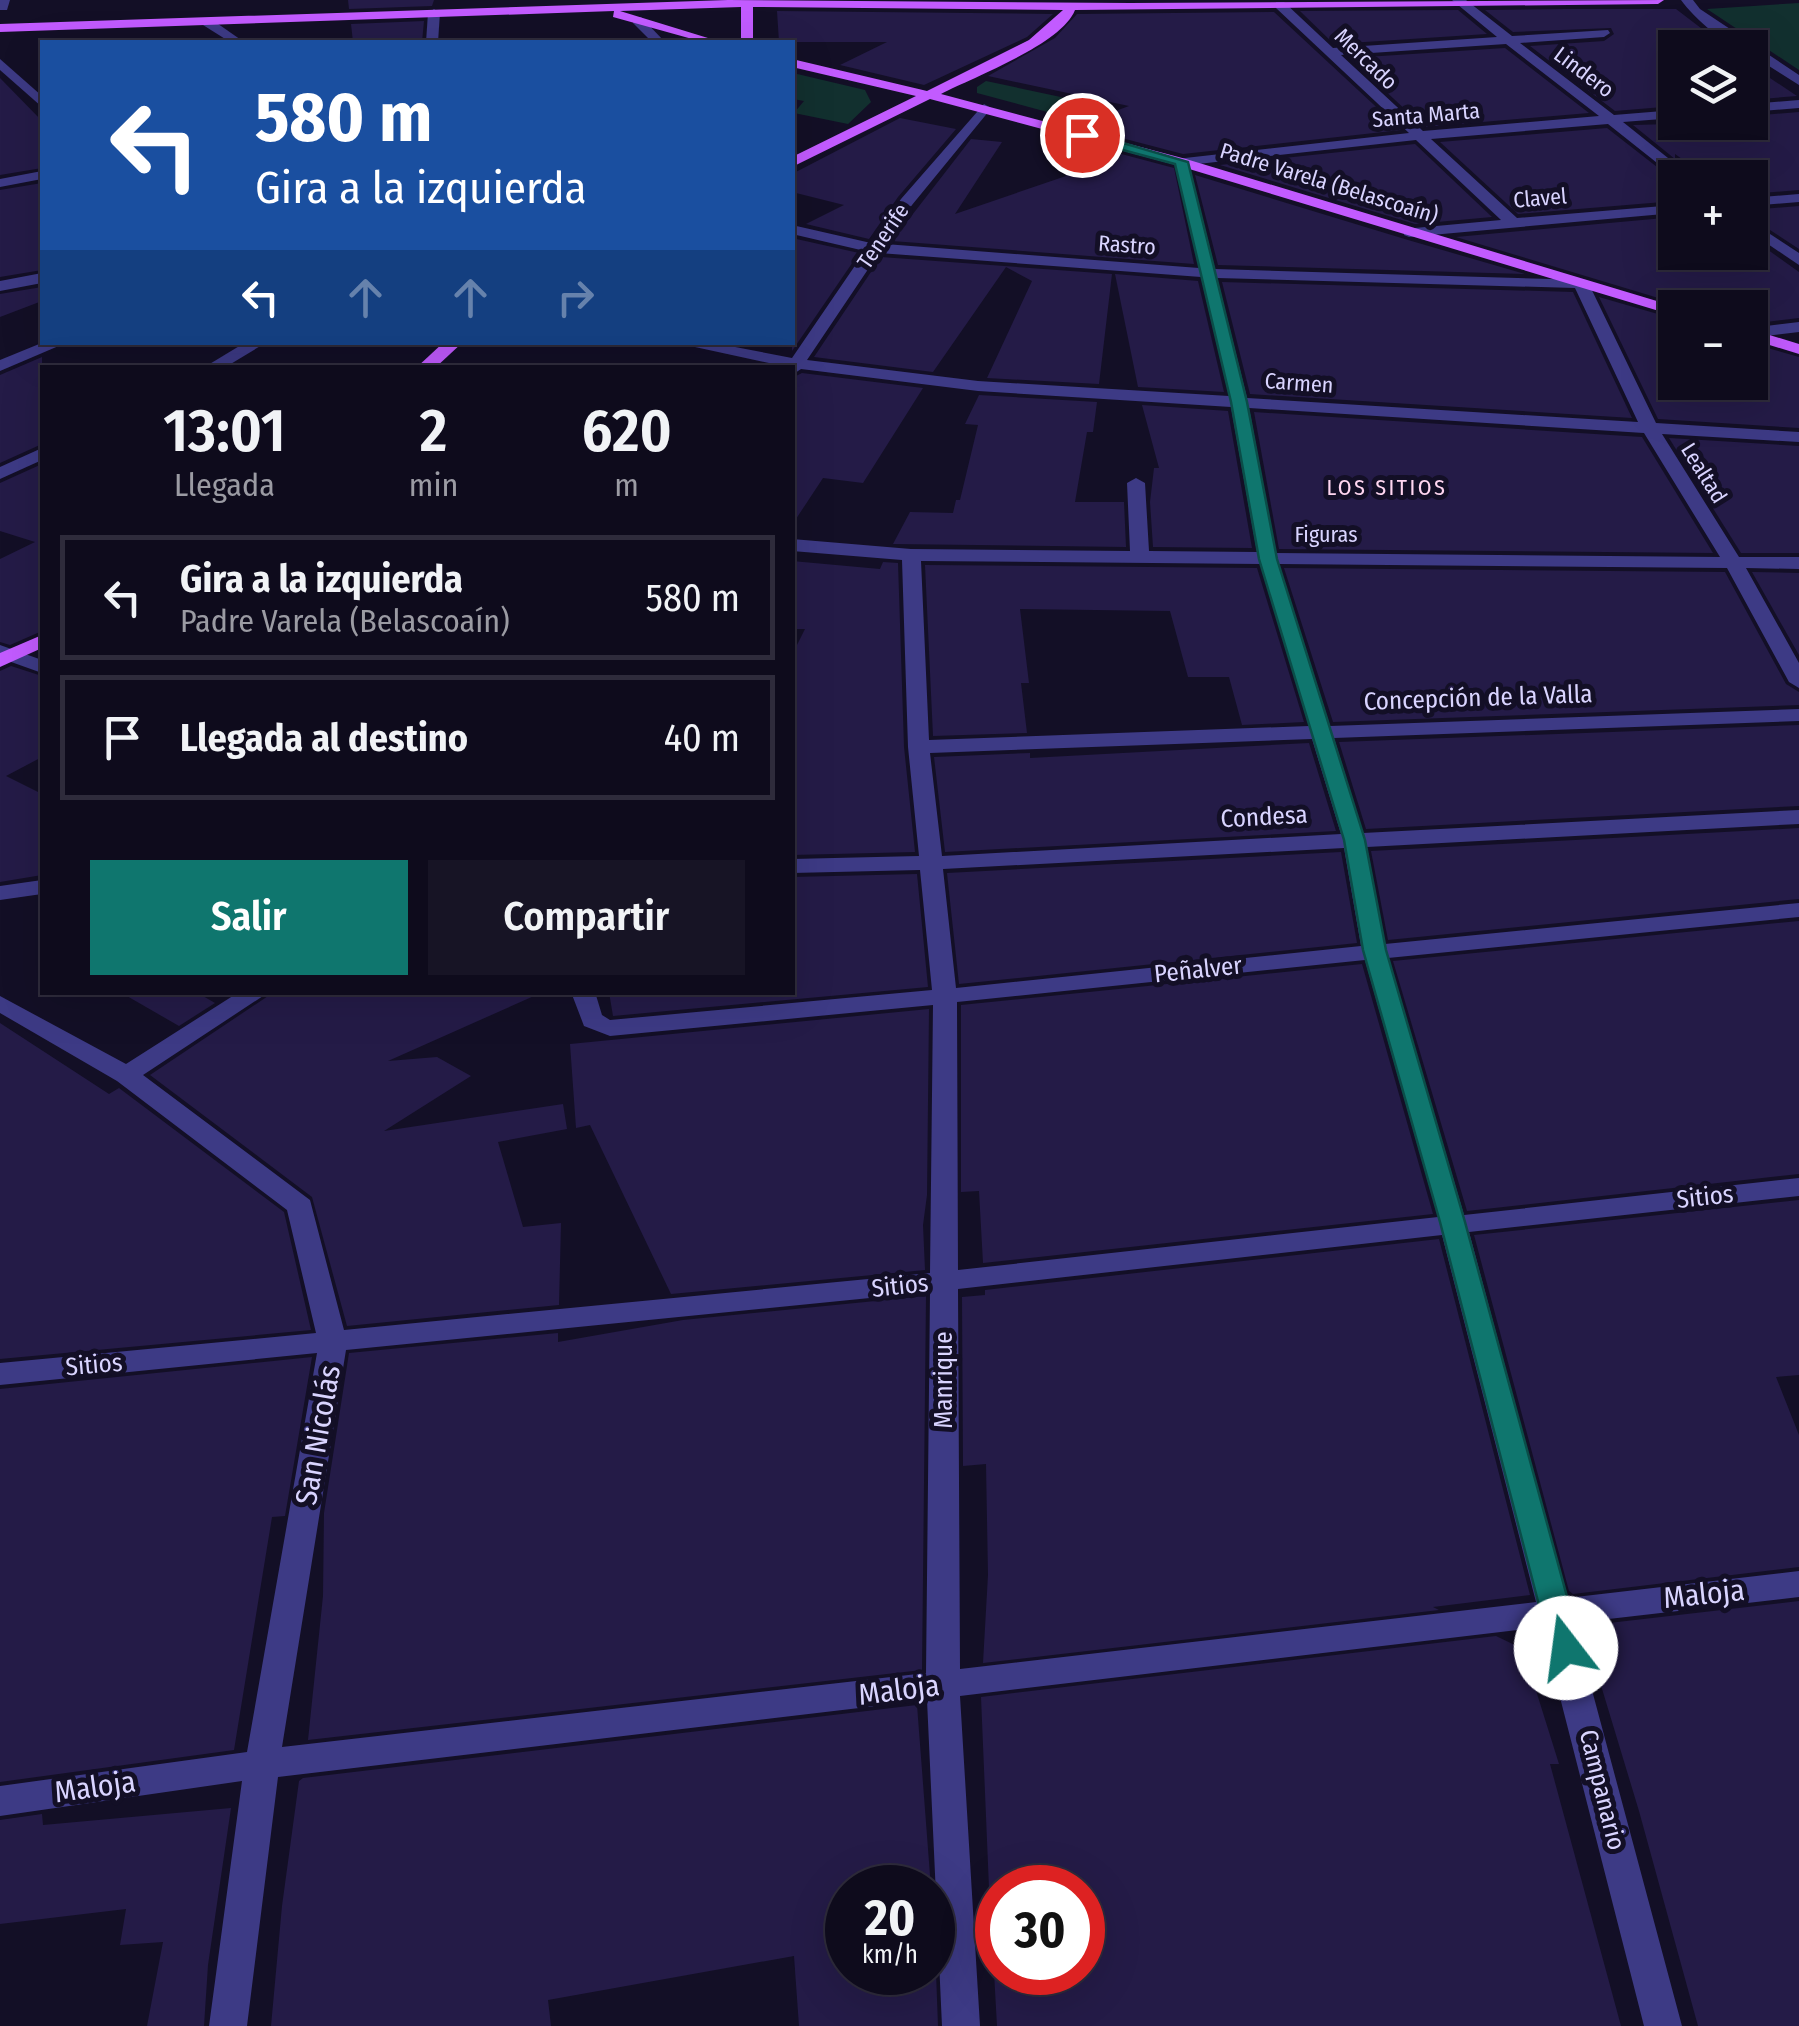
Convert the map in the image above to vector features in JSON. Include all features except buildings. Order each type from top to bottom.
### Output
[{"type":"main road","points":[[454,13],[566,0]]},
{"type":"main road","points":[[0,28],[710,2],[1280,5],[1658,0]]},
{"type":"main road","points":[[710,2],[716,40]]},
{"type":"main road","points":[[747,2],[748,40]]},
{"type":"main road","points":[[795,161],[1032,43],[1062,21],[1072,3]]},
{"type":"main road","points":[[593,8],[709,40]]},
{"type":"main road","name":"Padre Varela (Belascoaín)","points":[[795,64],[984,108],[1181,162],[1658,306]]},
{"type":"main road","points":[[864,82],[885,98],[887,108],[877,120]]},
{"type":"main road","points":[[1768,340],[1799,350]]},
{"type":"main road","points":[[428,365],[451,345]]},
{"type":"main road","points":[[4,656],[40,643]]},
{"type":"street","points":[[1687,0],[1696,12],[1722,30]]},
{"type":"street","name":"Lindero","points":[[1460,1],[1663,160]]},
{"type":"street","name":"Mercado","points":[[1280,5],[1416,136],[1513,222]]},
{"type":"street","points":[[432,40],[434,14]]},
{"type":"street","points":[[637,20],[656,40]]},
{"type":"street","points":[[207,22],[235,40]]},
{"type":"street","points":[[1330,52],[1604,33]]},
{"type":"street","points":[[1768,61],[1799,81]]},
{"type":"street","points":[[0,62],[40,101]]},
{"type":"street","points":[[0,88],[40,81]]},
{"type":"street","points":[[1768,107],[1799,104]]},
{"type":"street","name":"Tenerife","points":[[795,367],[906,202],[984,108]]},
{"type":"street","name":"Santa Marta","points":[[1181,162],[1658,115]]},
{"type":"street","name":"Campanario","points":[[1181,162],[1239,402],[1268,559],[1354,840],[1374,950],[1453,1222],[1663,2026]]},
{"type":"street","points":[[0,183],[40,177]]},
{"type":"street","points":[[1768,201],[1799,198]]},
{"type":"street","name":"Clavel","points":[[1409,232],[1658,210]]},
{"type":"street","name":"Rastro","points":[[795,230],[874,248],[1206,273],[1581,283]]},
{"type":"street","points":[[1768,238],[1799,260]]},
{"type":"street","points":[[0,286],[40,278]]},
{"type":"street","name":"Lealtad","points":[[1581,283],[1650,428],[1733,562],[1799,682]]},
{"type":"street","points":[[1768,331],[1799,327]]},
{"type":"street","points":[[0,366],[52,345]]},
{"type":"street","points":[[217,365],[253,345]]},
{"type":"street","name":"Carmen","points":[[694,345],[786,365]]},
{"type":"street","name":"Carmen","points":[[795,367],[978,386],[1799,436]]},
{"type":"street","points":[[0,459],[33,464]]},
{"type":"street","points":[[0,474],[33,464]]},
{"type":"street","points":[[1136,484],[1140,558]]},
{"type":"street","name":"Figuras","points":[[795,545],[912,555],[1799,563]]},
{"type":"street","name":"Manrique","points":[[912,555],[920,747],[945,998],[943,1685],[960,2026]]},
{"type":"street","points":[[4,656],[40,666]]},
{"type":"street","name":"Concepción de la Valla","points":[[920,747],[1799,714]]},
{"type":"street","name":"Condesa","points":[[795,866],[933,863],[1799,818]]},
{"type":"street","points":[[0,893],[40,887]]},
{"type":"street","name":"Peñalver","points":[[584,995],[590,1020],[610,1028],[945,998],[1374,950],[1799,910]]},
{"type":"street","points":[[126,1076],[252,995]]},
{"type":"street","name":"San Nicolás","points":[[0,1003],[126,1076],[300,1206],[334,1343],[262,1764],[228,2026]]},
{"type":"street","name":"Sitios","points":[[0,1374],[944,1281],[1453,1222],[1799,1187]]},
{"type":"street","name":"Maloja","points":[[0,1801],[262,1764],[1799,1584]]},
{"type":"green space","points":[[1799,3],[1799,70],[1768,49],[1768,30],[1739,30],[1707,9]]},
{"type":"green space","points":[[795,73],[865,90],[871,102],[848,124],[795,113],[804,101],[795,99]]},
{"type":"green space","points":[[986,81],[1103,106],[1073,119],[977,93],[977,87]]},
{"type":"district","name":"LOS SITIOS","points":[[1387,487]]},
{"type":"route","points":[[1082,135],[1181,162],[1239,402],[1268,559],[1354,840],[1374,950],[1453,1222],[1566,1648]]}]
